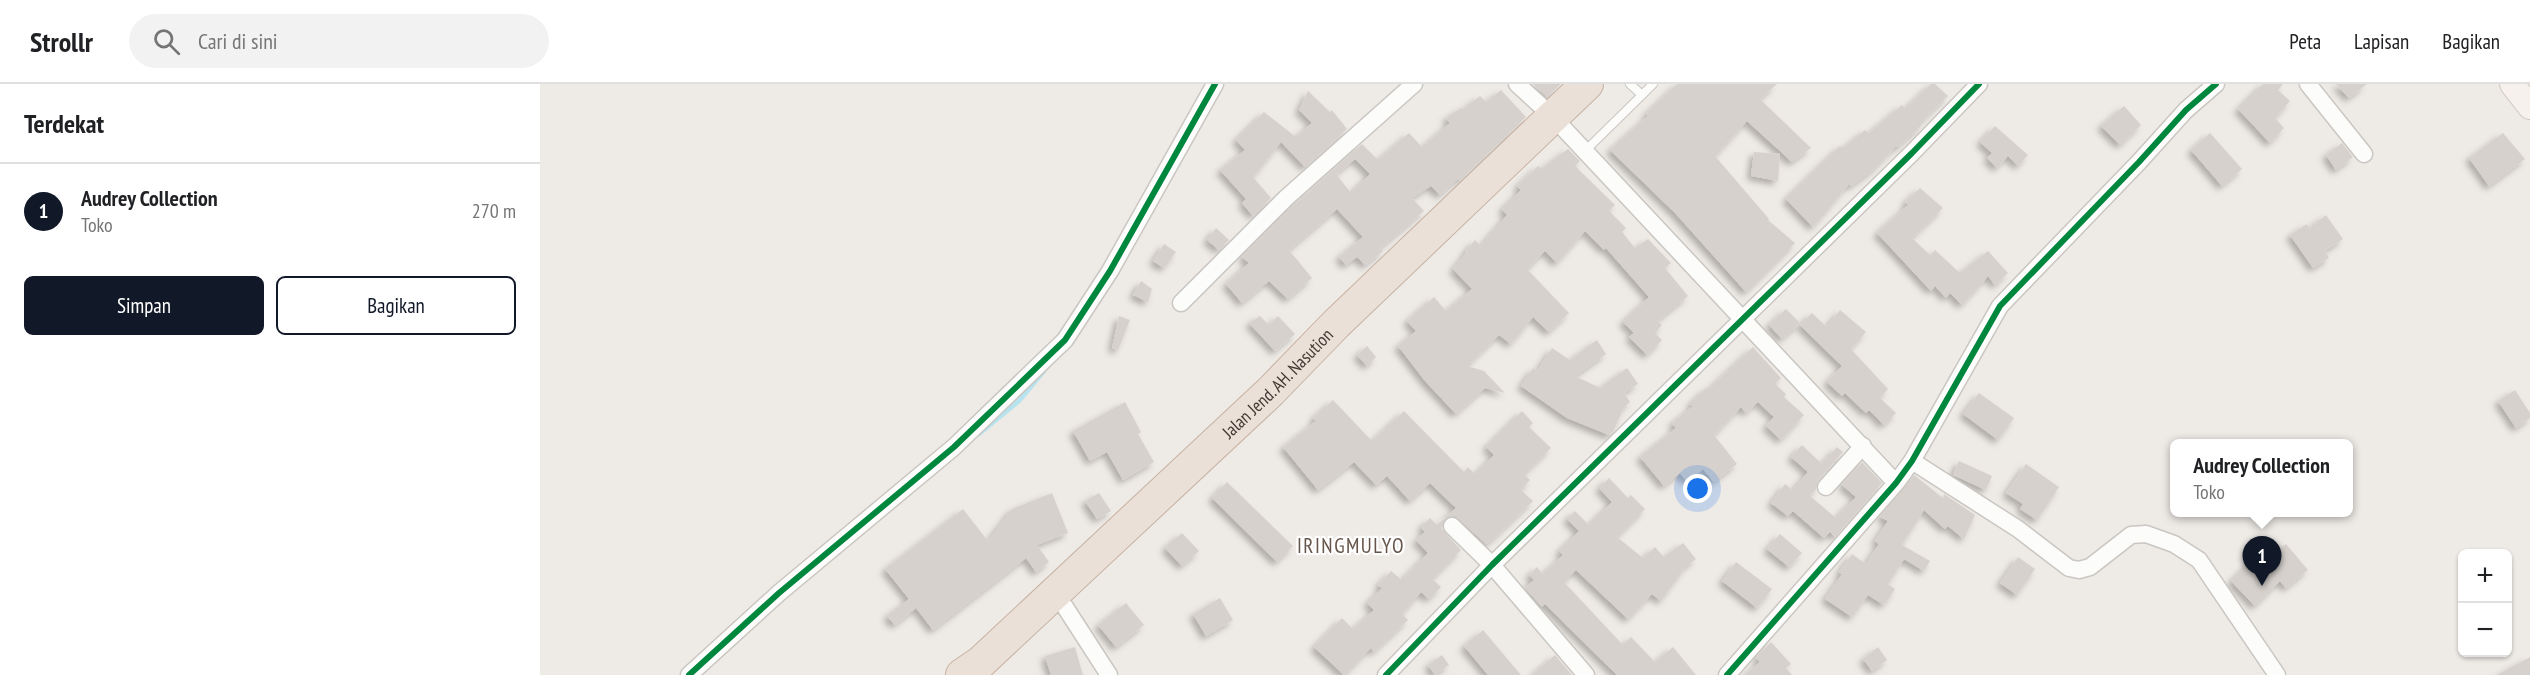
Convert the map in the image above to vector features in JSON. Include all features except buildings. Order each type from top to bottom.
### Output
[{"type":"highway","name":"Jalan Jend. AH. Nasution","points":[[962,675],[981,662],[1270,392],[1336,324],[1587,84]]},
{"type":"street","points":[[689,675],[779,593],[954,447],[1065,339],[1110,271],[1215,84]]},
{"type":"street","points":[[1180,303],[1286,198],[1414,84]]},
{"type":"street","points":[[1517,84],[1552,116],[1896,483]]},
{"type":"street","points":[[1386,675],[1492,566],[1979,84]]},
{"type":"street","points":[[1727,675],[1896,483],[1912,461],[2000,306],[2186,110],[2216,84]]},
{"type":"street","points":[[2308,84],[2364,154]]},
{"type":"street","points":[[2512,84],[2530,107]]},
{"type":"street","points":[[1826,487],[1863,446]]},
{"type":"street","points":[[1912,461],[2018,529],[2069,568],[2079,570],[2090,567],[2121,541],[2139,533],[2160,538],[2180,547],[2199,560],[2277,675]]},
{"type":"street","points":[[1452,526],[1492,566],[1587,675]]},
{"type":"street","points":[[1056,593],[1109,675]]},
{"type":"lane","points":[[1630,84],[1642,95]]},
{"type":"lane","points":[[1586,152],[1653,84]]},
{"type":"waterway","points":[[979,434],[1019,401],[1044,371]]},
{"type":"cycle path","points":[[689,675],[779,593],[954,447],[1065,340],[1110,271],[1215,84]]},
{"type":"cycle path","points":[[1386,675],[1492,565],[1912,153],[1979,84]]},
{"type":"cycle path","points":[[1727,675],[1896,483],[1912,461],[2000,306],[2186,110],[2216,84]]},
{"type":"place","name":"Audrey Collection","points":[[2262,586]]},
{"type":"district","name":"IRINGMULYO","points":[[1351,545]]}]
